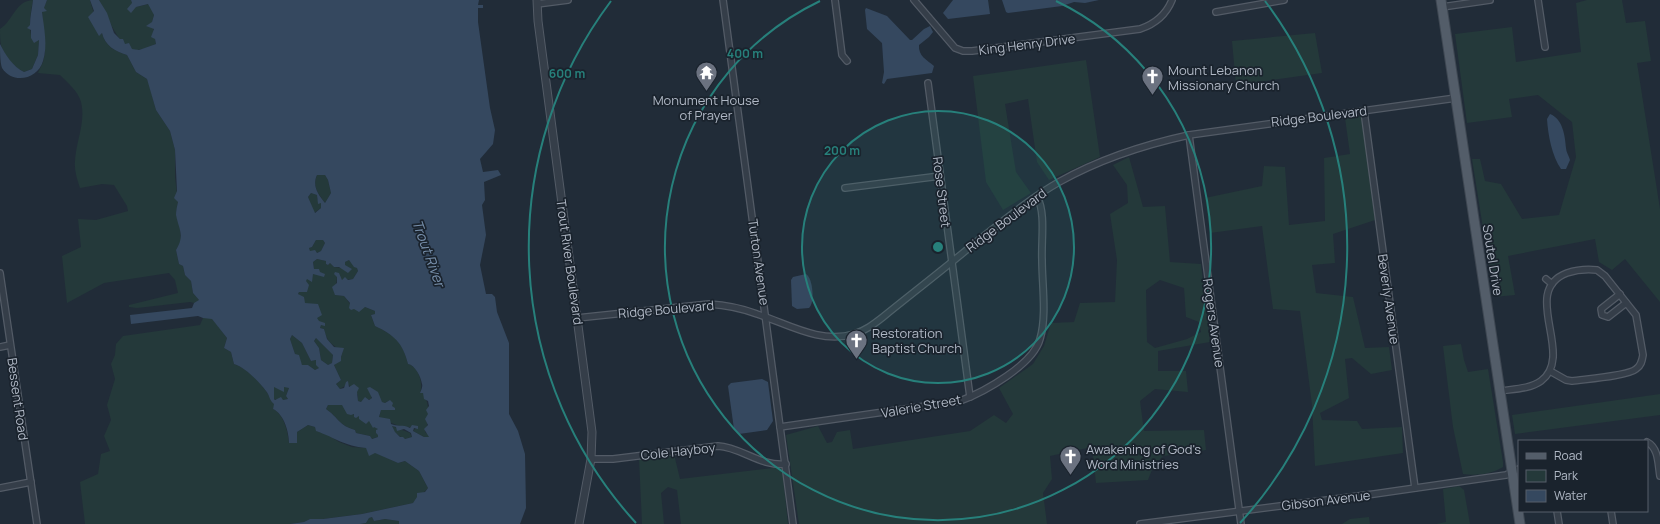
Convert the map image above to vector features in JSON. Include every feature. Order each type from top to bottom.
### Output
[{"type":"main road","name":"Soutel Drive","points":[[1441,4],[1500,391],[1515,470],[1518,502]]},
{"type":"main road","name":"Soutel Drive","points":[[1519,512],[1520,524]]},
{"type":"street","points":[[537,2],[568,0]]},
{"type":"street","name":"Turton Avenue","points":[[723,0],[793,524]]},
{"type":"street","points":[[835,0],[842,55],[847,61]]},
{"type":"street","name":"King Henry Drive","points":[[914,0],[956,48],[963,51],[1120,33],[1148,26],[1165,12],[1172,0]]},
{"type":"street","points":[[1216,12],[1284,0]]},
{"type":"street","points":[[1441,4],[1490,0]]},
{"type":"street","points":[[1538,0],[1545,47]]},
{"type":"street","name":"Trout River Boulevard","points":[[537,2],[592,432],[591,459],[579,524]]},
{"type":"street","name":"Rose Street","points":[[928,83],[970,397]]},
{"type":"street","name":"Ridge Boulevard","points":[[577,318],[709,304],[729,306],[766,317],[815,335],[836,337],[854,334],[878,321],[1036,196],[1059,181],[1112,157],[1156,142],[1189,135],[1456,98]]},
{"type":"street","name":"Beverly Avenue","points":[[1364,110],[1415,488]]},
{"type":"street","name":"Rogers Avenue","points":[[1189,135],[1241,524]]},
{"type":"street","points":[[845,188],[940,176]]},
{"type":"street","name":"Valerie Street","points":[[780,427],[949,404],[979,394],[1016,368],[1032,354],[1041,338],[1043,305],[1042,228],[1040,205],[1036,196]]},
{"type":"street","points":[[1500,391],[1537,384],[1550,371],[1554,354],[1546,305],[1552,284],[1565,274],[1597,270],[1605,276],[1636,315],[1643,355],[1639,367],[1631,372],[1572,381],[1566,380],[1550,371]]},
{"type":"street","name":"Bessent Road","points":[[0,273],[37,524]]},
{"type":"street","points":[[1546,279],[1552,284]]},
{"type":"street","points":[[1620,294],[1602,309],[1602,315],[1608,317],[1626,303]]},
{"type":"street","points":[[0,346],[10,345]]},
{"type":"street","points":[[1649,443],[1657,454],[1660,476]]},
{"type":"street","name":"Cole Hayboy","points":[[591,459],[613,459],[726,446],[778,465],[786,464]]},
{"type":"street","name":"Gibson Avenue","points":[[1140,524],[1506,475],[1515,470]]},
{"type":"street","points":[[0,488],[31,482]]},
{"type":"street","points":[[1557,512],[1559,524]]},
{"type":"street","points":[[1611,512],[1613,524]]},
{"type":"green space","points":[[33,0],[30,27],[34,42],[39,40],[38,55],[32,69],[24,72],[13,64],[4,53],[0,39],[0,29],[22,4]]},
{"type":"green space","points":[[47,0],[90,0],[100,35],[102,33],[103,38],[108,45],[118,52],[127,55],[136,72],[147,79],[156,110],[170,131],[175,150],[175,177],[178,202],[176,214],[180,228],[181,241],[176,250],[179,264],[183,266],[185,275],[191,281],[193,293],[200,301],[194,303],[190,302],[137,308],[129,307],[129,305],[178,293],[175,280],[169,273],[104,283],[67,303],[62,256],[81,247],[78,219],[96,220],[128,211],[127,206],[114,185],[102,184],[80,188],[75,164],[82,124],[80,98],[60,75],[38,73],[45,53],[42,12]]},
{"type":"green space","points":[[99,0],[131,0],[136,7],[149,4],[154,15],[152,22],[156,44],[138,50],[131,49],[125,45],[114,31]]},
{"type":"green space","points":[[1587,0],[1622,0],[1626,23],[1645,21],[1651,61],[1637,63],[1660,209],[1660,302],[1625,259],[1612,270],[1599,262],[1595,239],[1508,256],[1515,295],[1494,297],[1472,159],[1480,159],[1485,181],[1501,184],[1522,219],[1559,215],[1576,157],[1572,122],[1538,95],[1509,99],[1512,117],[1467,123],[1455,34],[1512,27],[1516,62],[1581,52],[1576,3]]},
{"type":"green space","points":[[1315,33],[1322,73],[1236,85],[1232,41]]},
{"type":"green space","points":[[1086,60],[1100,157],[1049,180],[1037,162],[1028,99],[1005,104],[1016,172],[1031,193],[1003,210],[986,182],[973,76]]},
{"type":"green space","points":[[1362,116],[1375,220],[1333,234],[1335,263],[1312,265],[1316,293],[1353,297],[1365,348],[1389,347],[1392,370],[1371,374],[1352,358],[1345,359],[1349,398],[1320,413],[1322,420],[1357,421],[1362,429],[1402,427],[1403,453],[1315,466],[1312,405],[1300,311],[1273,309],[1262,226],[1210,233],[1205,198],[1262,186],[1264,166],[1285,167],[1289,225],[1325,221],[1324,158],[1350,154],[1345,118]]},
{"type":"green space","points":[[1129,157],[1143,207],[1165,206],[1170,262],[1201,264],[1210,342],[1158,351],[1158,371],[1186,371],[1188,392],[1155,389],[1140,401],[1144,431],[1204,430],[1206,450],[1163,456],[1153,467],[1148,480],[1096,483],[1092,447],[1050,456],[1052,479],[1043,493],[1047,524],[799,524],[786,435],[818,426],[827,443],[832,442],[837,432],[850,430],[853,449],[970,431],[994,415],[1006,423],[1013,414],[999,388],[1033,364],[1044,346],[1051,323],[1074,322],[1080,303],[1115,302],[1117,260],[1110,214],[1128,203],[1127,185],[1113,165]],"holes":[[[1160,280],[1184,288],[1186,317],[1199,322],[1201,332],[1187,339],[1155,348],[1147,342],[1146,290]]]},
{"type":"green space","points":[[317,175],[325,175],[328,180],[331,193],[325,203],[315,186]]},
{"type":"green space","points":[[311,193],[317,195],[317,199],[321,203],[321,208],[314,213],[308,197]]},
{"type":"green space","points":[[316,240],[323,240],[325,243],[321,251],[316,253],[310,251],[309,248],[312,247]]},
{"type":"green space","points":[[317,259],[326,261],[326,264],[328,265],[330,263],[334,267],[342,268],[345,262],[349,260],[357,268],[358,271],[353,279],[342,280],[339,276],[337,277],[335,295],[344,296],[354,309],[365,307],[375,311],[375,314],[371,315],[375,326],[397,340],[406,356],[408,364],[415,368],[421,380],[420,393],[423,393],[428,407],[428,422],[425,432],[430,436],[429,437],[424,437],[413,431],[418,426],[407,427],[398,425],[379,417],[381,410],[393,410],[388,401],[385,403],[382,402],[375,391],[372,390],[371,399],[361,402],[358,401],[358,395],[348,384],[340,389],[336,384],[341,380],[334,365],[341,357],[343,351],[328,340],[324,329],[320,328],[321,325],[298,294],[305,281],[313,273],[320,272],[314,269],[313,262]]},
{"type":"green space","points":[[203,318],[212,318],[227,338],[224,348],[231,352],[234,364],[243,368],[256,379],[275,404],[273,409],[277,411],[283,419],[288,434],[289,443],[297,432],[308,425],[315,427],[317,431],[352,447],[366,448],[398,463],[405,461],[419,471],[428,488],[413,503],[362,514],[323,519],[310,519],[304,522],[290,524],[85,524],[80,482],[98,474],[101,454],[110,451],[104,436],[111,420],[107,405],[115,379],[111,364],[115,355],[116,344],[123,336],[200,325]]},
{"type":"green space","points":[[292,335],[302,343],[311,361],[316,360],[319,368],[315,370],[308,365],[302,365],[295,354],[290,339]]},
{"type":"green space","points":[[316,338],[333,355],[332,363],[328,365],[321,360],[319,348],[314,341]]},
{"type":"green space","points":[[1461,344],[1468,372],[1488,369],[1503,467],[1484,474],[1463,474],[1453,427],[1443,346]]},
{"type":"green space","points":[[284,386],[289,388],[286,396],[288,399],[273,399],[273,387]]},
{"type":"green space","points":[[1660,394],[1660,415],[1515,434],[1512,415]]},
{"type":"green space","points":[[328,405],[342,405],[352,414],[359,416],[359,419],[370,421],[379,429],[376,430],[378,437],[371,439],[370,436],[356,433],[355,430],[345,426],[326,409]]},
{"type":"green space","points":[[392,426],[410,433],[412,437],[405,439],[401,437],[395,432]]},
{"type":"green space","points":[[674,454],[680,479],[782,467],[788,524],[681,524],[677,490],[668,487],[661,493],[664,524],[642,524],[639,458]]},
{"type":"green space","points":[[1459,486],[1464,490],[1470,524],[1436,524],[1446,522],[1443,489]]},
{"type":"green space","points":[[372,517],[374,521],[385,519],[400,521],[399,524],[360,524],[366,523],[369,518]]},
{"type":"green space","points":[[1369,517],[1370,524],[1342,524],[1350,519]]},
{"type":"water","points":[[33,0],[47,0],[44,8],[47,11],[42,12],[45,31],[43,61],[36,72],[31,76],[25,78],[12,77],[2,68],[0,60],[0,44],[16,67],[24,72],[32,69],[38,55],[39,40],[34,43],[31,38],[31,30],[27,28],[30,25]]},
{"type":"water","name":"Trout River","points":[[90,0],[99,0],[107,13],[114,33],[120,39],[123,39],[125,44],[129,43],[132,49],[139,50],[156,44],[155,39],[151,37],[154,29],[146,26],[152,22],[154,15],[148,4],[136,7],[131,13],[127,9],[132,3],[131,0],[479,0],[478,5],[483,5],[483,8],[478,8],[478,22],[490,108],[495,130],[493,144],[480,159],[483,172],[498,170],[501,175],[484,182],[485,200],[482,205],[486,235],[480,265],[486,294],[492,294],[495,297],[497,312],[509,343],[509,414],[518,431],[525,454],[526,508],[520,524],[399,524],[399,521],[385,519],[374,521],[372,517],[369,518],[366,523],[360,524],[290,524],[304,522],[310,519],[323,519],[362,514],[413,503],[417,497],[417,493],[425,492],[428,488],[419,471],[405,461],[398,463],[375,453],[369,456],[366,448],[358,447],[323,434],[316,431],[315,427],[308,425],[297,432],[297,443],[289,443],[285,424],[277,411],[273,409],[274,404],[260,383],[252,375],[243,368],[234,364],[231,352],[224,348],[227,338],[212,319],[198,316],[131,324],[130,315],[192,308],[194,303],[199,300],[193,293],[191,281],[185,275],[183,266],[179,264],[176,250],[181,236],[176,215],[178,202],[174,198],[177,191],[175,150],[170,131],[156,110],[147,79],[136,72],[127,55],[118,52],[108,45],[103,38],[102,33],[99,36],[88,17],[94,11]],"holes":[[[317,175],[325,175],[328,180],[331,193],[325,203],[318,193],[315,183]],[[311,193],[317,195],[318,204],[321,203],[321,208],[315,213],[308,197]],[[316,240],[323,240],[325,243],[321,251],[317,253],[315,250],[310,251],[309,248],[312,247]],[[317,259],[326,261],[326,264],[328,265],[330,263],[334,267],[339,267],[348,273],[352,269],[345,265],[345,262],[349,260],[354,267],[357,268],[358,271],[353,279],[348,280],[345,277],[342,280],[339,273],[335,272],[334,274],[337,277],[337,283],[332,287],[335,295],[344,296],[350,303],[349,308],[351,310],[354,309],[359,312],[365,307],[375,311],[375,314],[371,315],[375,326],[397,340],[403,350],[408,364],[415,369],[420,378],[422,386],[420,393],[423,393],[424,399],[428,401],[429,406],[426,410],[428,414],[425,419],[428,425],[424,429],[429,437],[424,437],[413,431],[414,428],[418,429],[418,426],[412,425],[410,428],[393,425],[391,424],[390,419],[379,417],[381,410],[395,410],[395,408],[392,406],[393,403],[390,400],[385,403],[382,402],[378,392],[370,387],[367,388],[372,398],[369,400],[365,397],[361,402],[358,401],[357,392],[359,388],[354,384],[349,387],[348,381],[346,382],[344,388],[340,389],[336,384],[341,380],[334,365],[341,361],[344,348],[334,347],[327,339],[324,329],[320,328],[321,325],[325,326],[325,323],[319,321],[317,318],[322,315],[318,304],[305,303],[304,297],[298,294],[299,292],[307,292],[309,285],[306,281],[307,279],[312,282],[313,274],[324,277],[325,274],[320,272],[319,269],[314,269],[313,262]],[[292,335],[302,343],[311,361],[316,360],[316,365],[319,368],[315,370],[308,365],[302,365],[299,355],[295,354],[290,339]],[[316,338],[333,355],[332,363],[328,365],[321,360],[319,348],[314,341]],[[274,387],[284,392],[284,387],[289,388],[286,396],[288,399],[283,400],[281,397],[275,400]],[[328,405],[342,405],[347,414],[354,414],[354,417],[356,418],[359,416],[359,419],[366,424],[369,421],[373,428],[378,429],[376,430],[378,437],[372,439],[370,436],[356,433],[355,430],[345,426],[326,409]],[[392,426],[396,427],[397,431],[404,429],[411,433],[412,437],[405,439],[400,437]]]},
{"type":"water","points":[[953,0],[988,0],[990,14],[948,19],[943,13]]},
{"type":"water","points":[[1002,0],[1099,0],[1085,3],[1074,2],[1062,6],[1008,13],[1006,12]]},
{"type":"water","points":[[866,8],[887,16],[910,40],[930,26],[933,32],[919,45],[919,49],[921,55],[934,66],[932,73],[887,79],[884,84],[882,83],[884,72],[882,43],[867,29]]},
{"type":"water","points":[[1550,114],[1554,116],[1561,124],[1565,138],[1566,151],[1570,160],[1566,169],[1561,169],[1553,152],[1549,138],[1547,119]]},
{"type":"water","points":[[806,274],[812,285],[813,296],[811,305],[809,308],[797,309],[792,306],[791,280],[793,277]]},
{"type":"water","points":[[762,379],[768,382],[773,421],[767,430],[739,434],[734,429],[728,386],[731,383]]},
{"type":"place","name":"Monument House of Prayer","points":[[706,92]]},
{"type":"place","name":"Mount Lebanon Missionary Church","points":[[1152,96]]},
{"type":"place","name":"Restoration Baptist Church","points":[[856,360]]},
{"type":"place","name":"Awakening of God's Word Ministries","points":[[1070,476]]}]
